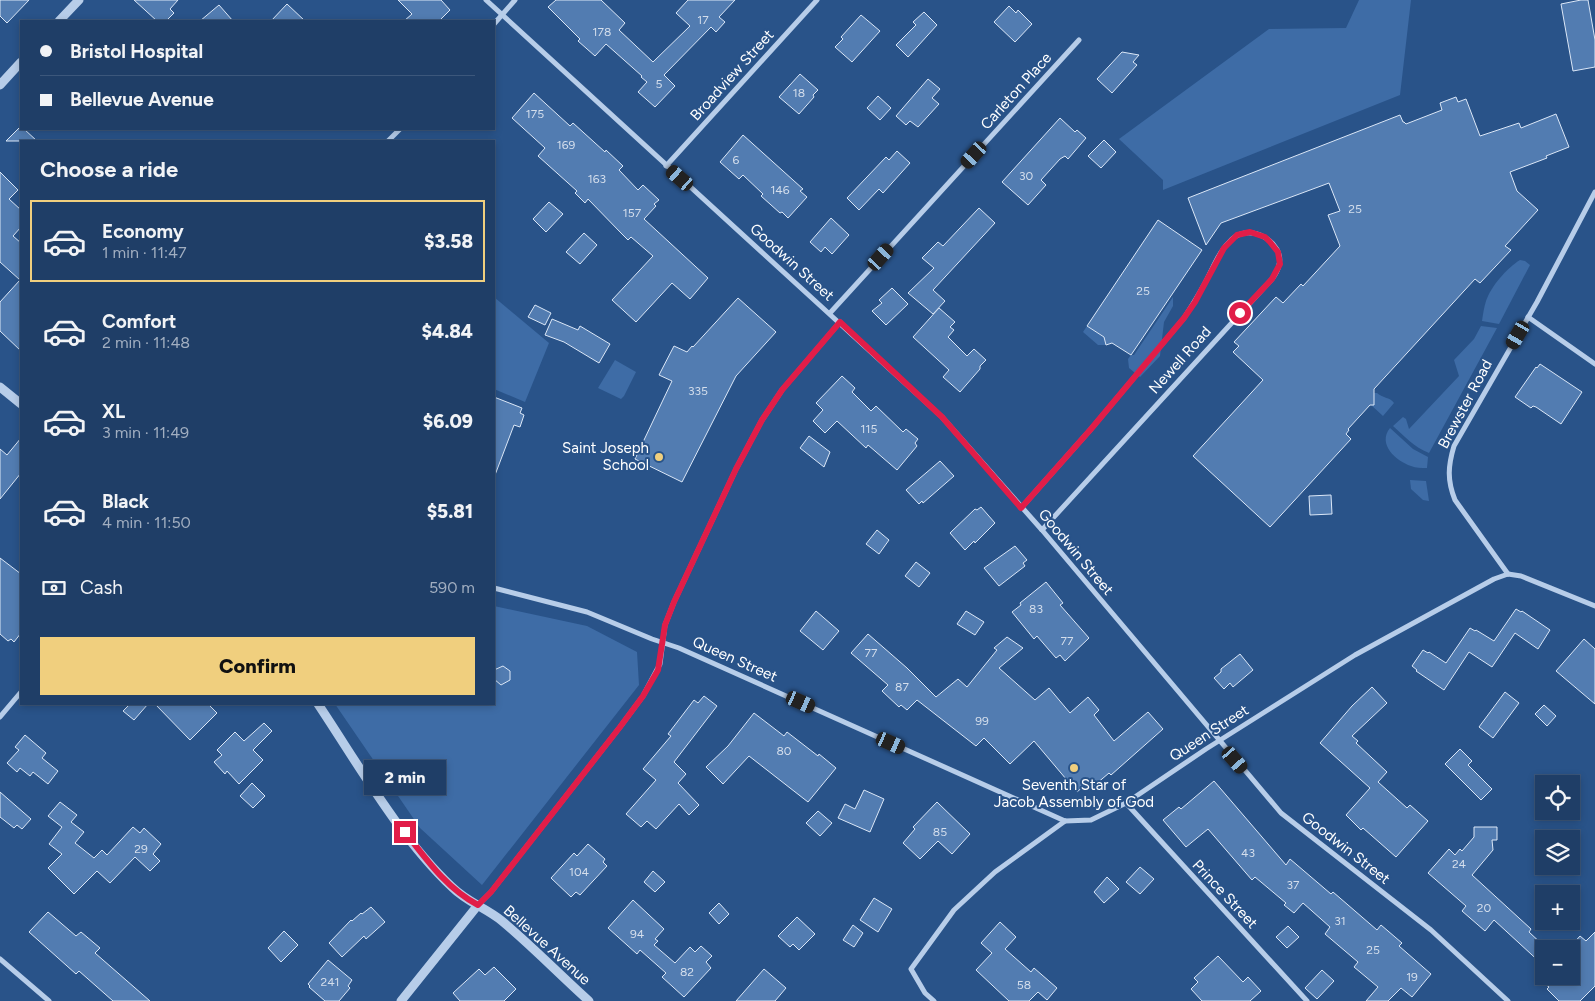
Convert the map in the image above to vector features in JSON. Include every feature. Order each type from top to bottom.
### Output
[{"type":"street","points":[[60,20],[79,0]]},
{"type":"street","name":"Goodwin Street","points":[[486,0],[942,417],[1042,530],[1281,813],[1431,930],[1508,1001]]},
{"type":"street","points":[[495,23],[515,0]]},
{"type":"street","name":"Broadview Street","points":[[666,166],[817,0]]},
{"type":"street","name":"Carleton Place","points":[[830,313],[1079,40]]},
{"type":"street","points":[[0,85],[20,63]]},
{"type":"street","points":[[389,140],[399,130]]},
{"type":"street","name":"Brewster Road","points":[[1508,574],[1455,500],[1448,472],[1454,446],[1528,317],[1595,192]]},
{"type":"street","name":"Newell Road","points":[[1021,508],[1091,429],[1184,318],[1195,302],[1224,248],[1237,235],[1243,232],[1250,232],[1265,237],[1280,257],[1280,264],[1272,279],[1042,530]]},
{"type":"street","points":[[1528,317],[1595,364]]},
{"type":"street","points":[[402,1001],[478,905],[491,892],[634,710],[658,670],[665,625],[677,595],[757,428],[782,390],[840,322]]},
{"type":"street","points":[[0,387],[20,403]]},
{"type":"street","points":[[1508,574],[1532,580],[1595,606]]},
{"type":"street","name":"Queen Street","points":[[495,588],[587,612],[679,648],[1066,821],[1090,820],[1126,803],[1219,741],[1371,646],[1494,579],[1508,574]]},
{"type":"street","points":[[0,717],[20,693]]},
{"type":"street","name":"Bellevue Avenue","points":[[319,705],[396,820],[423,856],[451,887],[463,897],[501,920],[589,1001]]},
{"type":"street","name":"Prince Street","points":[[1126,803],[1307,1001]]},
{"type":"street","points":[[934,1001],[925,993],[911,969],[954,910],[994,872],[1066,821]]},
{"type":"street","points":[[0,959],[49,1001]]},
{"type":"shaded area","points":[[1359,0],[1411,0],[1400,95],[1163,190],[1163,180],[1119,139],[1269,29],[1346,28]]},
{"type":"shaded area","points":[[1520,260],[1530,265],[1499,324],[1482,321],[1488,295],[1505,273]]},
{"type":"shaded area","points":[[1173,297],[1173,306],[1164,322],[1160,356],[1140,377],[1129,368],[1128,359],[1131,355],[1134,355]]},
{"type":"shaded area","points":[[495,298],[549,343],[525,402],[495,389]]},
{"type":"shaded area","points":[[1087,326],[1104,337],[1106,345],[1098,345],[1083,332]]},
{"type":"shaded area","points":[[1481,326],[1497,328],[1429,453],[1424,451],[1393,426],[1403,417],[1406,419],[1409,429],[1459,376],[1454,360],[1474,339]]},
{"type":"shaded area","points":[[615,360],[636,372],[621,399],[598,388]]},
{"type":"shaded area","points":[[1374,393],[1394,403],[1383,416],[1371,405],[1374,405]]},
{"type":"shaded area","points":[[1390,428],[1413,449],[1428,457],[1427,468],[1417,468],[1405,464],[1394,456],[1387,446],[1386,440]]},
{"type":"shaded area","points":[[1410,480],[1426,481],[1429,501],[1423,500],[1411,489]]},
{"type":"shaded area","points":[[495,606],[587,626],[637,652],[639,685],[482,885],[420,828],[336,705],[495,705]]},
{"type":"building","points":[[0,0],[29,0],[7,23],[0,16]]},
{"type":"building","points":[[134,0],[178,0],[170,9],[174,13],[167,20],[156,20]]},
{"type":"building","points":[[398,0],[441,0],[450,10],[440,20],[405,20],[412,14]]},
{"type":"building","points":[[556,0],[601,0],[625,23],[619,30],[653,62],[690,26],[676,13],[688,0],[735,0],[719,17],[725,22],[716,32],[711,27],[664,75],[675,86],[655,107],[638,92],[647,82],[606,44],[595,56],[578,41],[580,39],[548,7]]},
{"type":"building","points":[[1588,0],[1595,40],[1595,67],[1573,71],[1561,4]]},
{"type":"building","points":[[287,4],[304,20],[272,20]]},
{"type":"building","points":[[219,5],[232,20],[201,20]]},
{"type":"building","points":[[1009,6],[1016,13],[1018,10],[1032,24],[1015,42],[994,22]]},
{"type":"building","points":[[924,12],[937,25],[908,57],[896,45],[916,25],[913,22]]},
{"type":"building","points":[[861,15],[880,31],[852,62],[835,47],[843,39],[841,37]]},
{"type":"building","points":[[1122,52],[1139,55],[1133,62],[1137,65],[1112,93],[1097,79]]},
{"type":"building","points":[[800,74],[818,90],[799,114],[779,97]]},
{"type":"building","points":[[928,79],[940,89],[932,98],[939,104],[918,127],[910,121],[906,125],[896,116]]},
{"type":"building","points":[[534,93],[570,126],[573,123],[605,152],[606,150],[623,166],[619,170],[638,190],[643,185],[659,200],[644,219],[708,278],[690,299],[672,283],[636,322],[612,300],[653,256],[631,237],[628,240],[588,199],[585,203],[575,193],[577,191],[538,156],[545,148],[512,118]]},
{"type":"building","points":[[878,96],[891,108],[880,120],[867,108]]},
{"type":"building","points":[[1456,97],[1458,102],[1466,99],[1480,136],[1519,123],[1521,128],[1556,114],[1569,147],[1546,156],[1547,158],[1510,172],[1517,191],[1538,210],[1505,246],[1511,250],[1480,283],[1475,279],[1374,389],[1374,405],[1370,405],[1348,429],[1346,434],[1351,439],[1270,527],[1193,456],[1263,380],[1233,352],[1239,346],[1234,342],[1276,297],[1283,303],[1301,284],[1303,286],[1340,246],[1328,215],[1340,211],[1329,183],[1221,223],[1206,245],[1188,198],[1400,115],[1406,124],[1442,110],[1440,103]]},
{"type":"building","points":[[1060,118],[1075,132],[1077,130],[1086,138],[1068,159],[1065,156],[1060,159],[1041,180],[1046,185],[1028,205],[1002,182]]},
{"type":"building","points":[[20,127],[20,130],[25,130],[36,140],[20,140],[6,141]]},
{"type":"building","points":[[743,135],[803,189],[800,191],[807,197],[788,218],[761,196],[763,194],[743,175],[739,179],[720,162]]},
{"type":"building","points":[[1104,140],[1116,152],[1101,168],[1088,156]]},
{"type":"building","points":[[897,151],[910,163],[883,193],[879,189],[859,210],[847,198],[886,157],[889,160]]},
{"type":"building","points":[[0,172],[18,190],[9,199],[20,209],[20,228],[13,236],[20,242],[20,280],[0,262]]},
{"type":"building","points":[[549,202],[563,214],[546,232],[533,219]]},
{"type":"building","points":[[979,208],[995,223],[933,290],[945,301],[933,314],[908,293],[934,268],[922,258],[938,242],[943,246]]},
{"type":"building","points":[[831,218],[849,235],[832,254],[825,247],[821,252],[810,242]]},
{"type":"building","points":[[1158,220],[1202,250],[1131,355],[1112,343],[1106,345],[1104,337],[1087,326]]},
{"type":"building","points":[[584,233],[597,245],[580,264],[566,252]]},
{"type":"building","points":[[20,280],[20,350],[0,331],[0,302]]},
{"type":"building","points":[[892,288],[908,304],[886,325],[872,311],[882,303],[879,300]]},
{"type":"building","points":[[738,298],[776,332],[736,376],[682,482],[635,459],[672,381],[659,375],[674,346],[687,352]]},
{"type":"building","points":[[535,305],[551,313],[545,325],[528,317]]},
{"type":"building","points":[[939,308],[955,322],[950,327],[954,330],[948,337],[967,356],[974,349],[986,360],[960,392],[943,377],[949,370],[913,337]]},
{"type":"building","points":[[552,319],[578,330],[580,326],[610,344],[599,363],[564,342],[545,335]]},
{"type":"building","points":[[1540,364],[1582,392],[1561,424],[1536,407],[1533,406],[1531,408],[1515,397]]},
{"type":"building","points":[[842,376],[855,388],[852,392],[871,411],[876,406],[903,432],[906,429],[918,439],[915,443],[917,446],[897,470],[868,445],[866,448],[837,421],[825,433],[813,421],[823,410],[816,403]]},
{"type":"building","points":[[495,397],[522,408],[520,413],[524,415],[520,427],[514,425],[495,475]]},
{"type":"building","points":[[809,436],[830,452],[824,467],[800,448]]},
{"type":"building","points":[[20,439],[20,474],[0,499],[0,449],[7,455]]},
{"type":"building","points":[[940,461],[954,476],[923,503],[922,501],[919,504],[906,490]]},
{"type":"building","points":[[1331,495],[1332,514],[1310,515],[1309,496]]},
{"type":"building","points":[[981,507],[995,523],[965,550],[950,533],[975,509],[977,510]]},
{"type":"building","points":[[877,530],[889,540],[879,554],[866,544]]},
{"type":"building","points":[[1015,546],[1027,560],[1023,563],[1025,566],[999,586],[984,568]]},
{"type":"building","points":[[0,558],[20,573],[20,634],[14,642],[11,639],[8,641],[0,634]]},
{"type":"building","points":[[916,562],[930,573],[919,587],[905,576]]},
{"type":"building","points":[[1046,582],[1063,603],[1060,605],[1089,638],[1065,661],[1060,655],[1056,658],[1037,636],[1034,639],[1012,612]]},
{"type":"building","points":[[1516,609],[1550,630],[1538,649],[1515,633],[1492,667],[1469,652],[1444,690],[1416,671],[1412,666],[1423,650],[1446,663],[1470,628],[1494,641]]},
{"type":"building","points":[[816,611],[839,631],[823,650],[800,631]]},
{"type":"building","points":[[966,611],[984,622],[975,635],[957,624]]},
{"type":"building","points":[[868,634],[907,668],[936,697],[958,679],[967,687],[997,650],[994,648],[1007,637],[1023,648],[999,668],[1035,700],[1049,688],[1070,713],[1088,697],[1099,710],[1094,715],[1114,741],[1148,712],[1163,729],[1111,775],[1109,773],[1089,790],[1085,785],[1077,792],[1034,741],[1010,764],[984,738],[976,746],[917,700],[907,710],[901,705],[899,707],[882,691],[888,685],[851,653]]},
{"type":"building","points":[[1584,639],[1595,649],[1595,704],[1556,671]]},
{"type":"building","points":[[1240,654],[1253,670],[1233,687],[1230,683],[1224,689],[1214,678],[1221,672],[1221,669]]},
{"type":"building","points":[[503,666],[510,671],[510,680],[501,685],[495,680],[495,670]]},
{"type":"building","points":[[1372,687],[1387,703],[1352,736],[1358,741],[1356,743],[1387,772],[1378,782],[1407,808],[1410,805],[1428,821],[1396,857],[1363,828],[1361,830],[1346,815],[1370,788],[1320,743],[1352,706]]},
{"type":"building","points":[[1505,692],[1519,703],[1493,738],[1479,727]]},
{"type":"building","points":[[704,696],[717,706],[674,762],[686,774],[678,783],[699,805],[689,815],[679,804],[656,829],[647,821],[641,827],[626,814],[656,780],[643,769],[671,736],[668,734],[694,700],[698,703]]},
{"type":"building","points":[[129,705],[147,705],[134,720],[123,711]]},
{"type":"building","points":[[156,705],[209,705],[217,713],[190,740]]},
{"type":"building","points":[[1544,705],[1556,716],[1547,726],[1535,714]]},
{"type":"building","points":[[754,713],[784,736],[787,732],[836,768],[808,802],[749,756],[723,784],[706,767],[728,746]]},
{"type":"building","points":[[264,723],[272,731],[253,750],[263,760],[239,784],[227,771],[225,774],[214,762],[222,755],[217,750],[235,732],[244,741]]},
{"type":"building","points":[[25,735],[46,753],[42,758],[58,771],[48,784],[33,772],[30,776],[20,768],[17,772],[7,763],[19,750],[15,747]]},
{"type":"building","points":[[1460,749],[1472,761],[1468,765],[1492,789],[1481,800],[1445,764]]},
{"type":"building","points":[[1214,781],[1286,865],[1290,859],[1331,894],[1333,892],[1377,930],[1381,925],[1402,943],[1399,946],[1431,974],[1412,997],[1401,988],[1388,1001],[1366,1001],[1378,987],[1354,967],[1358,962],[1325,934],[1330,927],[1303,903],[1294,913],[1284,905],[1286,903],[1255,877],[1252,880],[1208,829],[1186,847],[1163,820],[1179,807],[1181,809]]},
{"type":"building","points":[[252,783],[265,796],[253,808],[240,796]]},
{"type":"building","points":[[864,790],[884,799],[870,832],[838,818],[845,804],[855,809]]},
{"type":"building","points":[[0,792],[31,819],[22,829],[17,825],[14,828],[0,817]]},
{"type":"building","points":[[60,802],[77,815],[71,822],[84,832],[75,843],[94,858],[102,850],[107,855],[133,827],[140,833],[144,828],[161,844],[153,854],[160,861],[150,871],[135,857],[110,883],[97,871],[74,894],[48,868],[62,854],[49,844],[62,827],[48,816]]},
{"type":"building","points":[[937,802],[970,834],[952,854],[938,841],[920,859],[903,843],[915,829],[913,827]]},
{"type":"building","points":[[818,811],[832,823],[820,836],[806,823]]},
{"type":"building","points":[[1474,827],[1497,827],[1497,840],[1492,840],[1493,850],[1472,875],[1531,929],[1529,932],[1538,940],[1535,940],[1535,958],[1494,920],[1485,931],[1462,911],[1466,906],[1428,873],[1449,849],[1455,855],[1460,849],[1462,851],[1474,837]]},
{"type":"building","points":[[588,844],[605,859],[603,862],[607,866],[580,895],[576,892],[571,897],[551,878],[574,853],[577,856]]},
{"type":"building","points":[[1140,867],[1154,879],[1140,894],[1126,882]]},
{"type":"building","points":[[653,871],[665,882],[655,892],[644,882]]},
{"type":"building","points":[[1107,877],[1119,889],[1104,903],[1094,892]]},
{"type":"building","points":[[874,898],[892,909],[878,932],[860,920]]},
{"type":"building","points":[[633,900],[664,929],[655,939],[658,941],[654,945],[675,963],[690,947],[695,952],[701,946],[712,956],[706,962],[711,968],[684,997],[662,977],[666,973],[640,950],[637,954],[608,928]]},
{"type":"building","points":[[719,903],[729,914],[719,924],[709,913]]},
{"type":"building","points":[[371,907],[385,922],[366,939],[364,936],[342,957],[329,943],[351,920]]},
{"type":"building","points":[[48,912],[76,936],[81,932],[100,948],[95,953],[150,1001],[113,1001],[79,971],[76,974],[29,932]]},
{"type":"building","points":[[797,917],[815,934],[799,950],[793,944],[790,947],[778,936]]},
{"type":"building","points":[[1000,922],[1016,937],[1005,949],[1031,972],[1034,968],[1057,988],[1047,1000],[1038,992],[1029,1001],[1009,1001],[976,970],[992,953],[981,943]]},
{"type":"building","points":[[853,925],[863,933],[854,947],[843,940]]},
{"type":"building","points":[[1288,926],[1299,937],[1287,948],[1276,937]]},
{"type":"building","points":[[284,931],[298,945],[281,962],[268,948]]},
{"type":"building","points":[[1595,932],[1595,986],[1580,1001],[1559,1001],[1547,989],[1549,987],[1546,985],[1580,985],[1580,940],[1576,940],[1580,936],[1586,941]]},
{"type":"building","points":[[1218,956],[1243,982],[1248,977],[1261,991],[1250,1001],[1202,1001],[1191,989],[1198,982],[1194,978]]},
{"type":"building","points":[[328,960],[352,980],[348,986],[350,988],[339,1001],[325,1001],[308,984]]},
{"type":"building","points":[[494,967],[516,989],[504,1001],[460,1001],[453,993],[479,969],[485,975]]},
{"type":"building","points":[[764,969],[786,988],[775,1001],[736,1001]]},
{"type":"building","points":[[1322,970],[1334,981],[1317,999],[1305,988]]},
{"type":"place","name":"Saint Joseph School","points":[[659,457]]},
{"type":"place","name":"Seventh Star of Jacob Assembly of God","points":[[1074,768]]},
{"type":"route","points":[[405,832],[423,856],[451,887],[463,897],[478,905],[491,892],[643,696],[660,664],[665,625],[674,602],[752,437],[782,390],[840,322],[942,417],[1021,508],[1091,429],[1184,318],[1195,302],[1224,248],[1237,235],[1243,232],[1250,232],[1265,237],[1270,242],[1278,252],[1280,264],[1272,279],[1240,313]]}]
